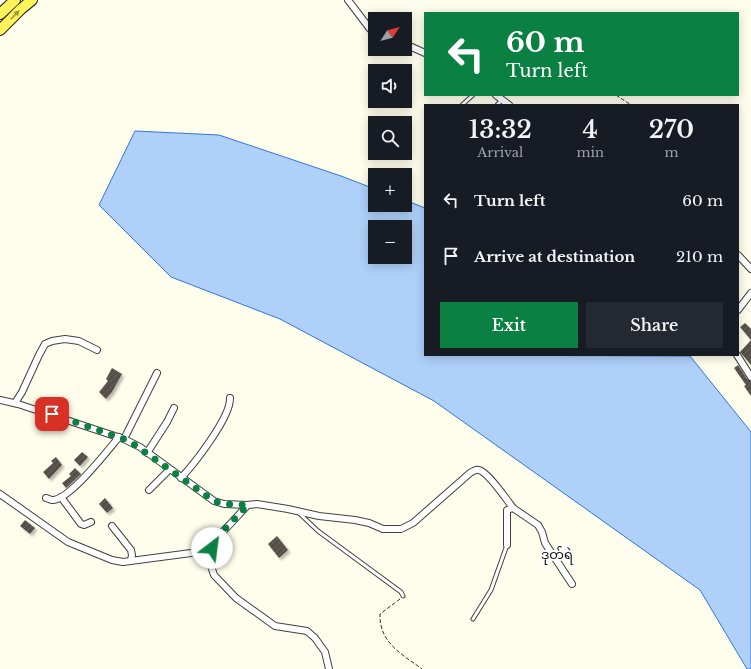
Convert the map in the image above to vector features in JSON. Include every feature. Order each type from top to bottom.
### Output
[{"type":"main road","points":[[0,14],[16,0]]},
{"type":"main road","points":[[0,30],[32,0]]},
{"type":"street","points":[[348,0],[368,26]]},
{"type":"street","points":[[412,47],[424,53]]},
{"type":"street","points":[[497,96],[508,104]]},
{"type":"street","points":[[739,256],[751,269]]},
{"type":"street","points":[[739,309],[751,293]]},
{"type":"street","points":[[15,403],[22,392],[45,344],[64,339],[79,341],[97,350]]},
{"type":"street","points":[[738,356],[751,377]]},
{"type":"street","points":[[46,498],[51,500],[61,497],[74,488],[122,438],[157,373]]},
{"type":"street","points":[[181,478],[196,462],[212,438],[223,418],[230,398]]},
{"type":"street","points":[[0,400],[15,403],[122,438],[147,453],[214,501],[224,504],[257,504],[319,516],[355,520],[369,523],[383,529],[401,529],[412,523],[470,473],[477,470],[481,471],[492,481],[513,508],[538,525],[545,543],[572,584]]},
{"type":"street","points":[[147,453],[167,422],[174,408]]},
{"type":"street","points":[[149,490],[170,470]]},
{"type":"street","points":[[0,494],[68,542],[112,560],[123,562],[200,551],[214,540],[248,505]]},
{"type":"street","points":[[61,497],[82,524],[84,525],[91,522]]},
{"type":"street","points":[[507,545],[507,510],[513,508]]},
{"type":"street","points":[[112,526],[131,550],[131,560]]},
{"type":"street","points":[[214,540],[210,562],[214,575],[236,598],[275,626],[284,628],[300,628],[307,631],[315,638],[325,652],[329,669]]},
{"type":"lane","points":[[463,104],[472,96]]},
{"type":"lane","points":[[498,104],[502,100]]},
{"type":"lane","points":[[298,511],[318,531],[401,592],[403,596]]},
{"type":"lane","points":[[473,619],[491,590],[507,545]]},
{"type":"path","points":[[618,96],[630,104]]},
{"type":"path","points":[[403,596],[380,614],[380,623],[383,632],[392,646],[399,653],[422,669]]},
{"type":"water","points":[[135,131],[219,135],[341,176],[368,186],[368,212],[412,212],[412,203],[424,208],[424,356],[690,356],[751,432],[751,669],[747,669],[700,590],[434,401],[280,319],[171,277],[99,205]]},
{"type":"building","points":[[745,323],[751,329],[751,340],[740,327]]},
{"type":"building","points":[[751,340],[751,365],[740,352]]},
{"type":"building","points":[[738,365],[747,379],[751,381],[751,396],[744,386],[746,385],[734,368]]},
{"type":"building","points":[[112,368],[122,374],[112,392],[106,399],[99,392],[108,381],[106,379]]},
{"type":"building","points":[[82,452],[88,457],[80,466],[74,460]]},
{"type":"building","points":[[56,457],[62,465],[49,479],[43,472],[53,463],[51,461]]},
{"type":"building","points":[[75,468],[81,474],[66,488],[62,483],[71,476],[69,474]]},
{"type":"building","points":[[105,498],[113,508],[107,513],[99,504]]},
{"type":"building","points":[[25,520],[35,528],[30,534],[20,526]]},
{"type":"building","points":[[277,536],[288,550],[279,558],[268,544]]},
{"type":"district","name":"ဒုတ်ရဲ","points":[[557,554]]},
{"type":"route","points":[[52,414],[124,439],[140,447],[198,491],[214,501],[224,504],[248,505],[214,540],[212,548]]}]
